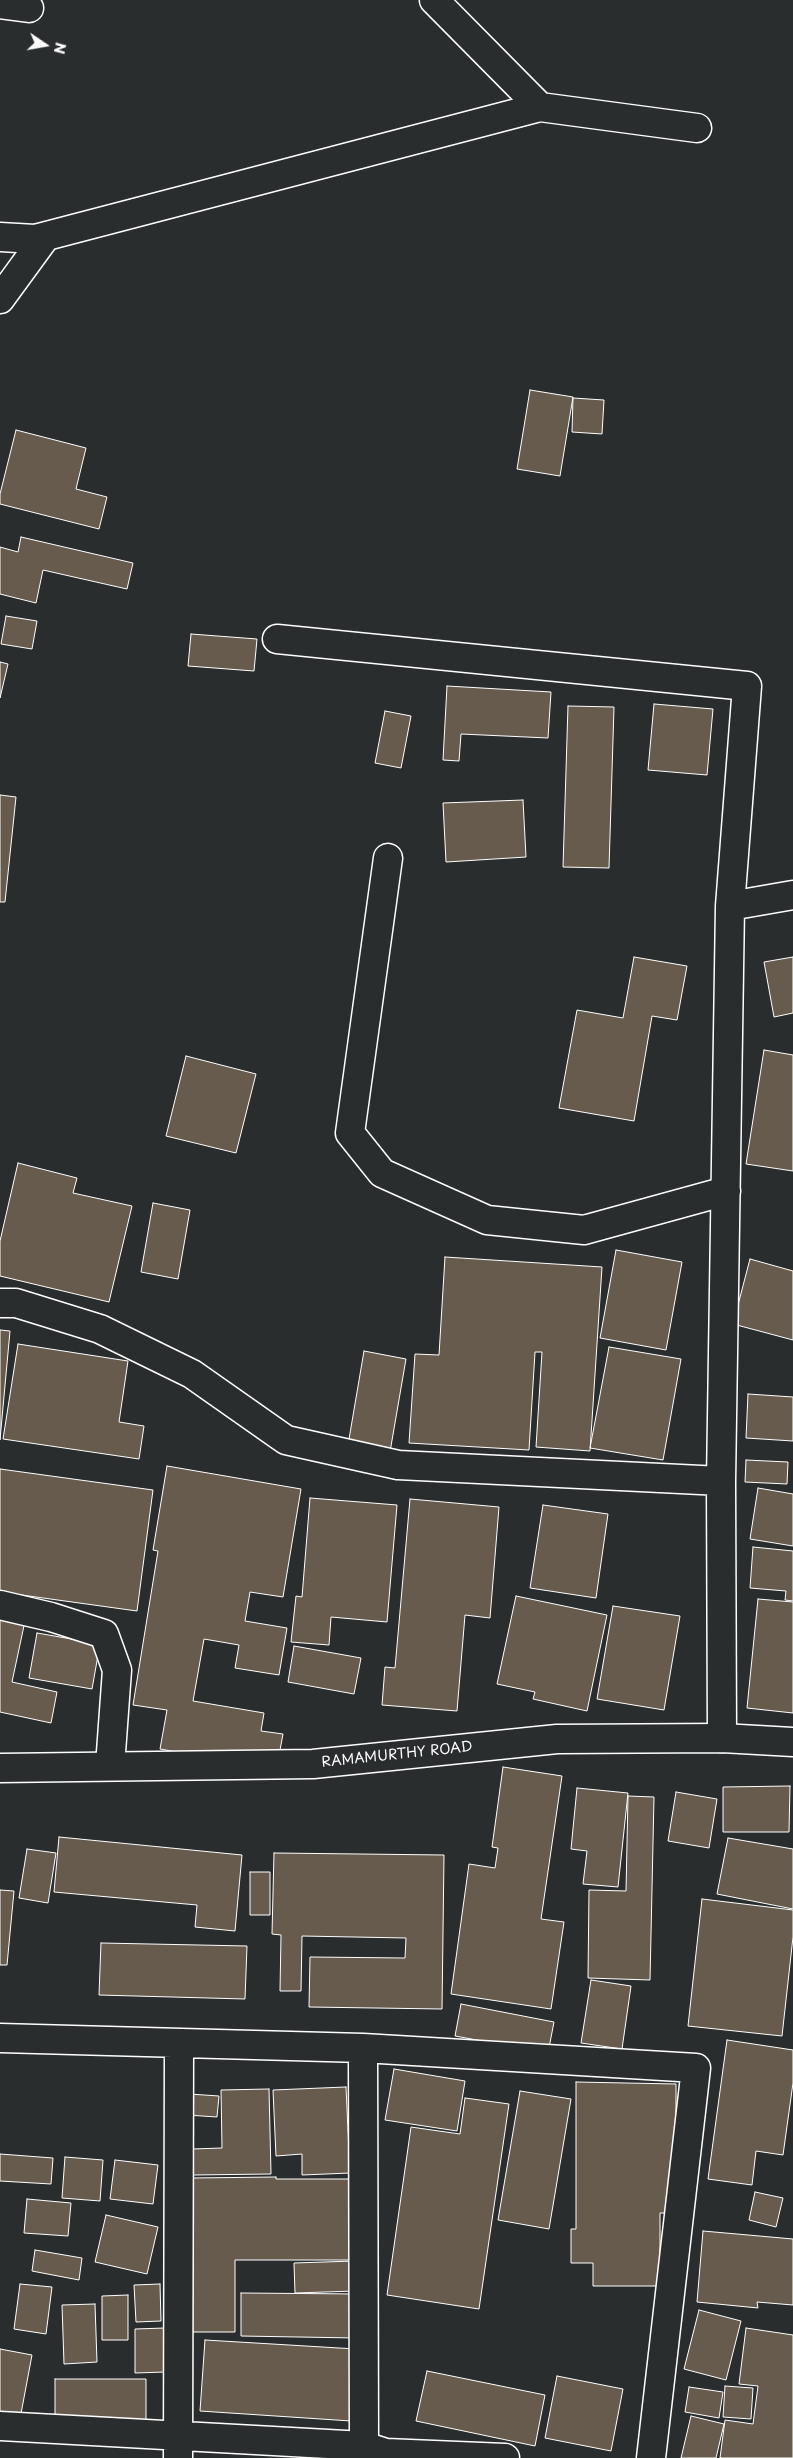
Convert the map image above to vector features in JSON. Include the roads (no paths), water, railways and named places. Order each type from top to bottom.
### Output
[{"type":"street","points":[[434,0],[540,106]]},
{"type":"street","points":[[0,4],[29,8]]},
{"type":"street","points":[[0,237],[35,239],[540,106],[697,128]]},
{"type":"street","points":[[0,299],[46,236]]},
{"type":"street","points":[[277,639],[747,686],[730,906],[721,1480],[722,1738]]},
{"type":"street","points":[[388,858],[350,1133],[382,1173],[487,1220],[584,1230],[726,1192]]},
{"type":"street","points":[[730,906],[793,896]]},
{"type":"street","points":[[0,1303],[16,1303],[100,1329],[192,1374],[286,1440],[398,1465],[721,1480]]},
{"type":"street","points":[[0,1605],[51,1617],[104,1634],[117,1670],[110,1766]]},
{"type":"street","name":"RAMAMURTHY ROAD","points":[[0,1768],[313,1764],[557,1739],[722,1738],[793,1742]]},
{"type":"street","points":[[0,2038],[179,2045],[363,2048],[696,2068],[651,2458]]},
{"type":"street","points":[[178,2447],[179,2045]]},
{"type":"street","points":[[363,2048],[378,2452]]},
{"type":"street","points":[[0,2426],[178,2447],[378,2452],[505,2458]]}]
